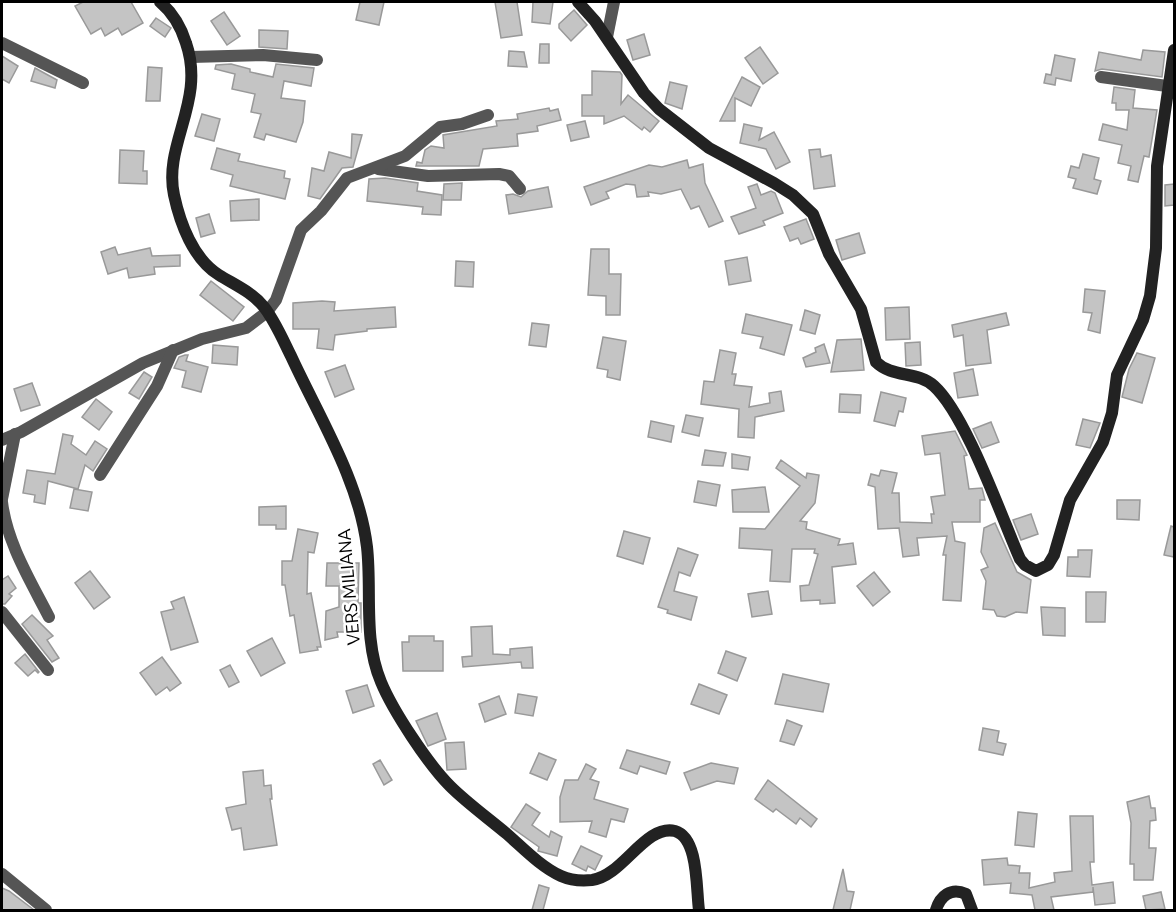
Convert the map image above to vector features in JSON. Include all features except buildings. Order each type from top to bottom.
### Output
[{"type":"main road","name":"VERS MILIANA","points":[[160,2],[168,8],[183,33],[191,57],[193,84],[174,160],[173,191],[181,220],[196,253],[215,273],[244,289],[267,312],[285,344],[354,492],[367,547],[371,645],[378,676],[435,768],[458,793],[535,858],[561,876],[577,880],[594,880],[614,871],[656,834],[669,830],[680,833],[690,846],[699,910]]},
{"type":"main road","points":[[578,2],[607,37],[644,93],[674,123],[728,160],[793,195],[813,214],[829,254],[861,309],[876,362],[892,372],[931,383],[944,397],[967,438],[1020,559],[1025,566],[1036,571],[1048,565],[1054,555],[1070,500],[1103,442],[1112,413],[1117,375],[1143,320],[1150,296],[1156,248],[1157,166],[1174,50]]},
{"type":"main road","points":[[936,910],[945,894],[955,890],[966,894],[972,910]]},
{"type":"street","points":[[607,37],[614,2]]},
{"type":"street","points":[[2,43],[83,83]]},
{"type":"street","points":[[191,57],[263,55],[317,60]]},
{"type":"street","points":[[1101,77],[1167,86]]},
{"type":"street","points":[[2,440],[118,376],[173,350],[202,339],[246,328],[267,312],[284,284],[301,230],[321,211],[347,178],[405,156],[440,127],[462,124],[488,115]]},
{"type":"street","points":[[374,169],[428,176],[499,174],[509,176],[520,189]]},
{"type":"street","points":[[100,474],[157,386],[173,350]]},
{"type":"street","points":[[15,434],[2,501],[4,519],[18,555],[49,616]]},
{"type":"street","points":[[2,612],[15,631],[38,654],[48,670]]},
{"type":"street","points":[[2,874],[46,910]]}]
